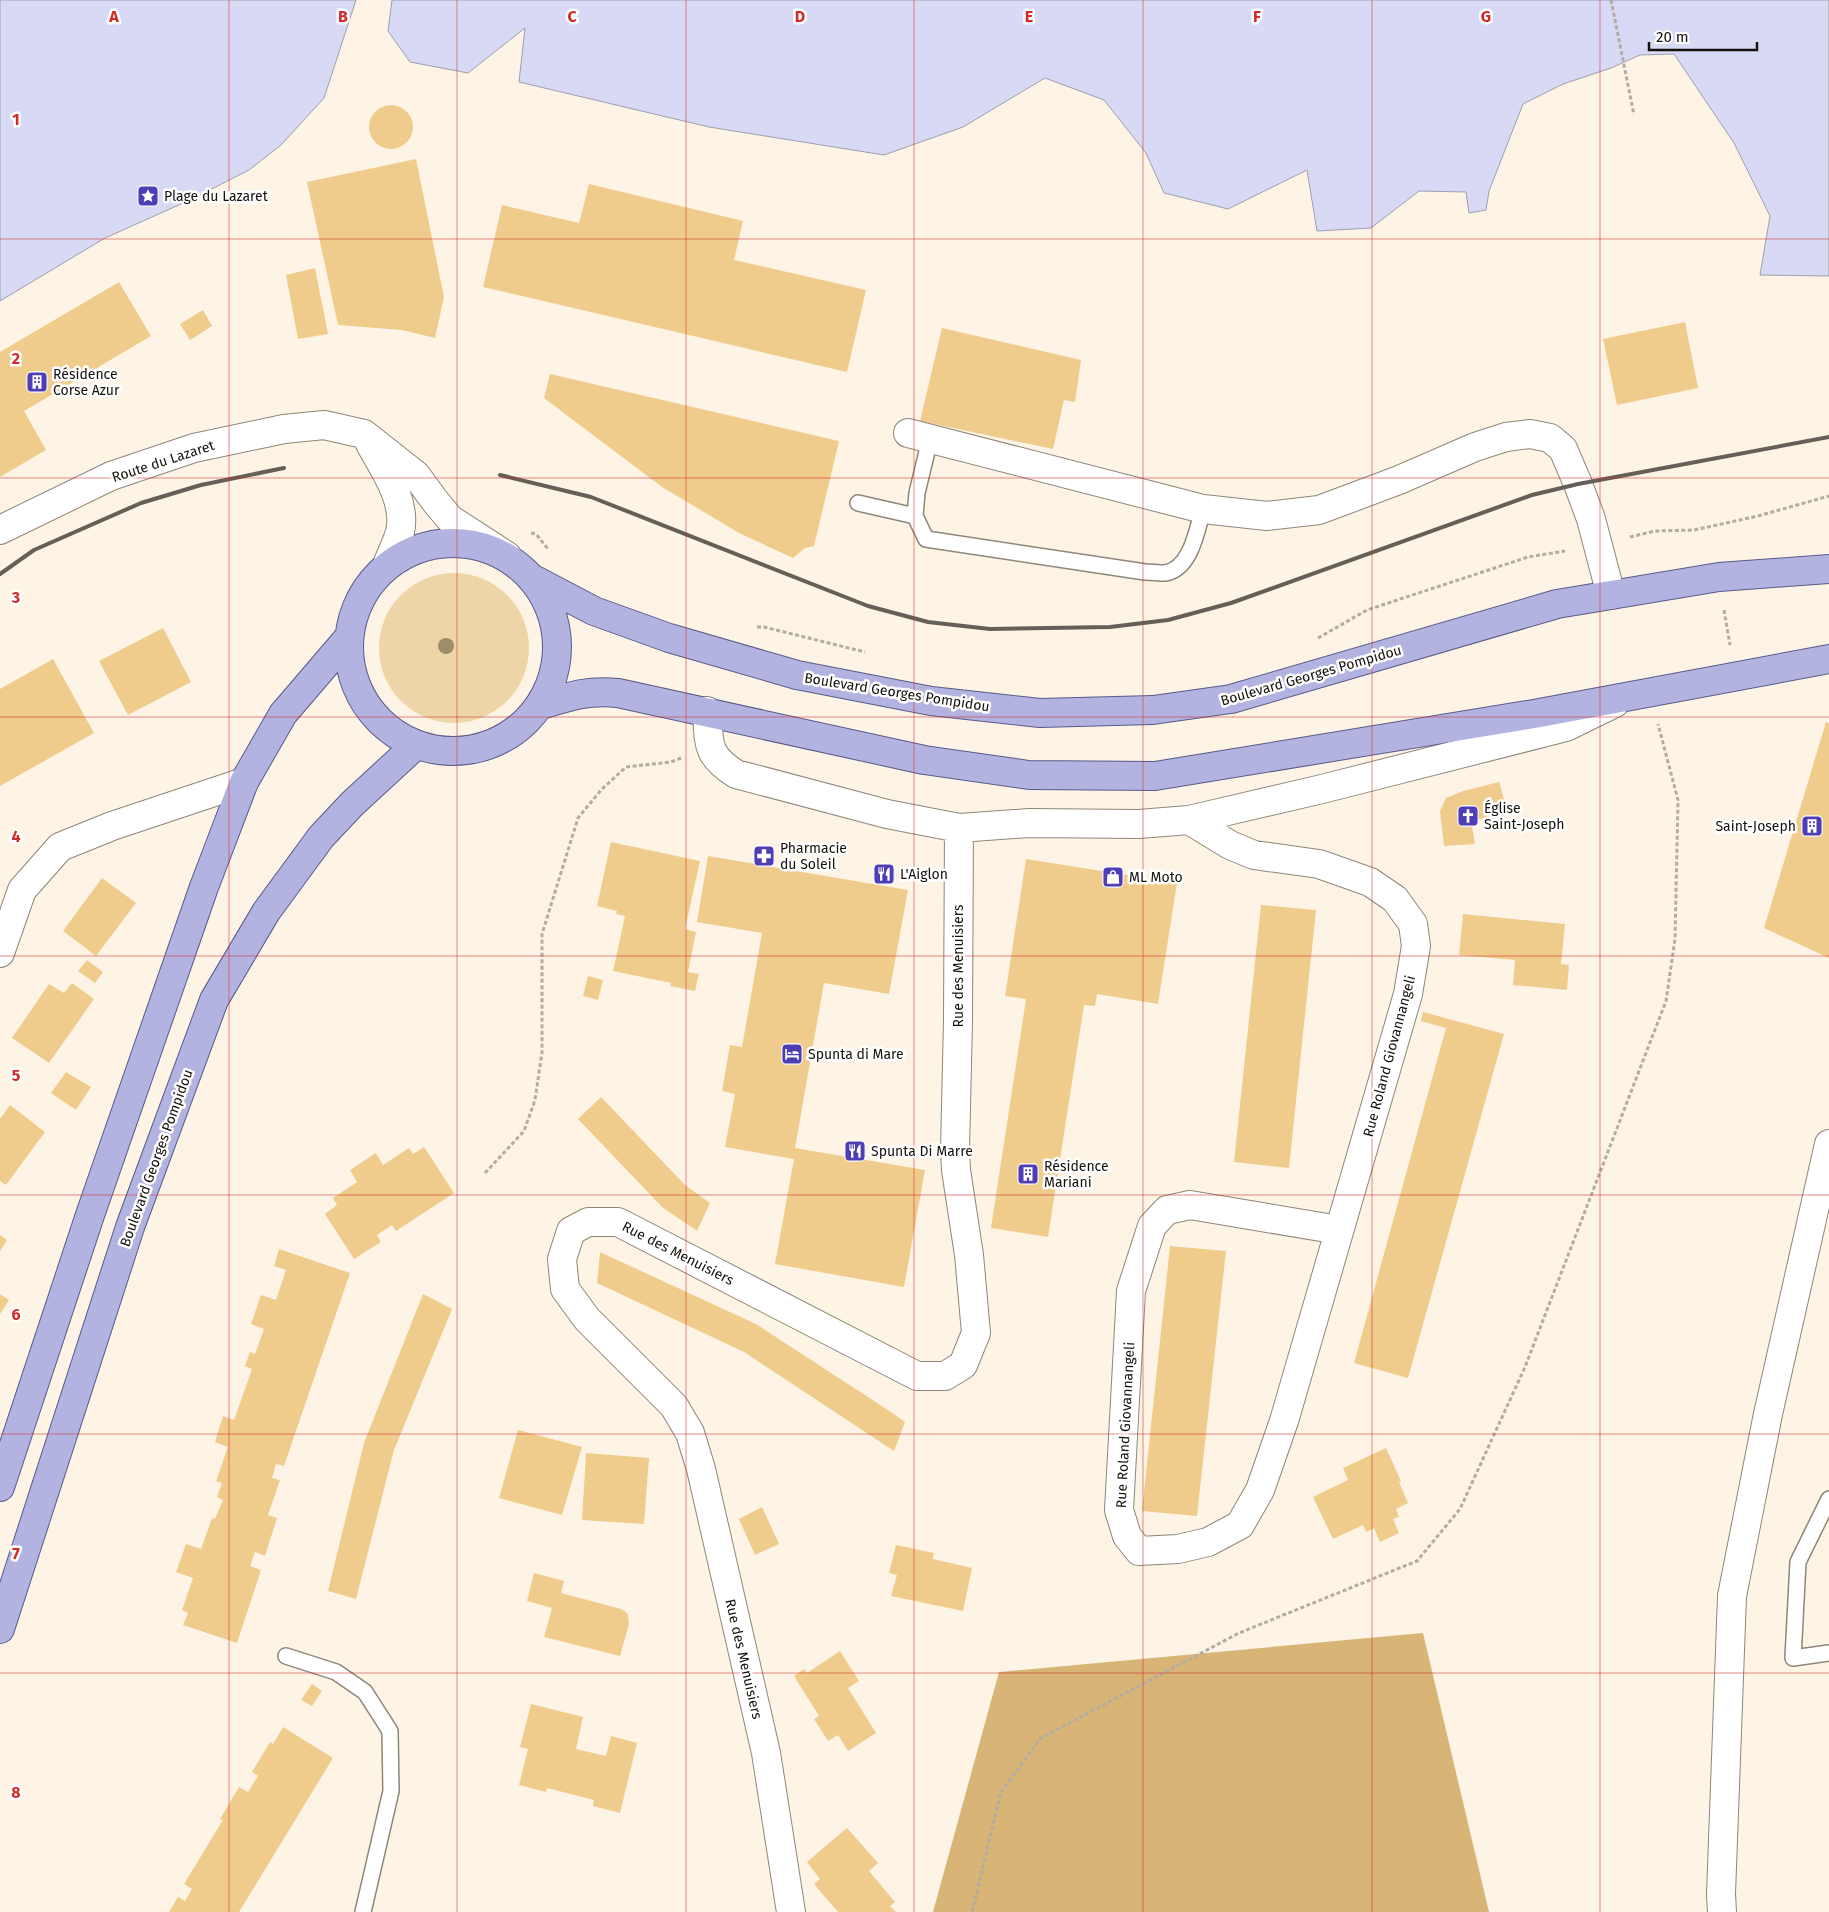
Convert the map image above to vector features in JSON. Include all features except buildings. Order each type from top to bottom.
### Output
[{"type":"main road","points":[[446,542],[478,544],[507,556],[535,580],[552,609],[558,641],[555,674],[541,705],[522,726],[498,742],[472,751],[443,752],[416,745],[392,732],[372,714],[358,690],[350,665],[349,637],[361,597],[388,565],[415,549],[446,542]]},
{"type":"main road","name":"Boulevard Georges Pompidou","points":[[535,580],[594,612],[669,638],[797,675],[931,700],[1040,713],[1153,710],[1231,699],[1556,604],[1719,577],[1829,569]]},
{"type":"main road","points":[[0,1486],[90,1215],[204,887],[244,782],[283,714],[349,637]]},
{"type":"main road","points":[[541,705],[574,695],[596,691],[618,693],[924,760],[1019,774],[1155,776],[1534,714],[1829,659]]},
{"type":"main road","name":"Boulevard Georges Pompidou","points":[[0,1628],[130,1228],[214,1000],[266,912],[321,837],[371,786],[416,745]]},
{"type":"street","name":"Route du Lazaret","points":[[0,530],[111,476],[194,448],[284,429],[324,425],[364,434],[416,474],[434,501],[450,519],[507,556]]},
{"type":"street","points":[[364,434],[393,486],[401,514],[400,531],[388,565]]},
{"type":"street","points":[[919,436],[1203,509],[1267,516],[1320,510],[1400,480],[1475,447],[1506,437],[1530,434],[1550,438],[1563,449],[1578,484],[1598,545],[1611,595]]},
{"type":"street","points":[[707,711],[709,746],[719,764],[736,774],[887,814],[959,828],[1029,823],[1139,824],[1189,820],[1322,789],[1566,727],[1640,694]]},
{"type":"street","points":[[0,952],[22,890],[60,847],[112,826],[244,782]]},
{"type":"street","name":"Rue Roland Giovannangeli","points":[[1189,820],[1230,845],[1254,855],[1319,864],[1370,882],[1395,899],[1413,924],[1416,946],[1408,994],[1284,1421],[1260,1490],[1240,1524],[1208,1542],[1178,1549],[1139,1551],[1127,1536],[1119,1510],[1131,1291],[1152,1226],[1167,1210],[1190,1205],[1339,1230]]},
{"type":"street","name":"Rue des Menuisiers","points":[[791,1912],[766,1753],[703,1479],[690,1433],[674,1406],[587,1319],[570,1297],[565,1289],[562,1259],[571,1231],[588,1222],[618,1222],[917,1376],[945,1376],[963,1365],[976,1333],[969,1255],[956,1170],[955,1150],[959,828]]},
{"type":"street","points":[[1722,1912],[1721,1894],[1732,1596],[1768,1414],[1829,1144]]},
{"type":"lane","points":[[919,436],[915,516],[926,539],[1145,572],[1166,573],[1181,566],[1191,547],[1203,509]]},
{"type":"lane","points":[[858,503],[915,516]]},
{"type":"lane","points":[[1829,1499],[1798,1562],[1792,1658],[1829,1653]]},
{"type":"lane","points":[[286,1656],[336,1672],[365,1692],[390,1731],[392,1791],[363,1912]]},
{"type":"path","points":[[1611,0],[1634,115]]},
{"type":"path","points":[[1316,639],[1366,610],[1528,557],[1598,545],[1655,531],[1694,530],[1758,516],[1829,496]]},
{"type":"path","points":[[527,531],[536,534],[554,555]]},
{"type":"path","points":[[1722,603],[1730,646]]},
{"type":"path","points":[[755,628],[764,626],[870,654]]},
{"type":"path","points":[[972,1912],[1001,1792],[1040,1738],[1239,1633],[1417,1561],[1460,1509],[1525,1367],[1666,1001],[1676,939],[1678,800],[1640,694]]},
{"type":"path","points":[[485,1173],[524,1131],[535,1100],[542,1052],[542,934],[578,818],[602,789],[626,767],[671,762],[709,746]]},
{"type":"shaded area","points":[[454,573],[469,574],[483,578],[496,585],[507,595],[517,606],[524,619],[528,633],[528,663],[524,677],[517,690],[507,701],[496,711],[483,718],[469,722],[454,723],[439,722],[425,718],[412,711],[401,701],[391,690],[384,677],[380,663],[379,648],[380,633],[384,619],[391,606],[401,595],[412,585],[425,578],[439,574]]},
{"type":"shaded area","points":[[1423,1633],[1489,1912],[933,1912],[999,1672]]},
{"type":"water","points":[[0,0],[356,0],[324,98],[281,145],[249,170],[190,200],[105,238],[0,301]]},
{"type":"water","points":[[392,0],[1829,0],[1829,276],[1760,275],[1770,216],[1734,143],[1674,54],[1640,55],[1611,68],[1563,84],[1523,104],[1489,191],[1486,210],[1469,213],[1466,192],[1419,191],[1371,228],[1317,231],[1307,170],[1228,209],[1164,193],[1146,153],[1104,100],[1045,78],[963,127],[884,155],[709,127],[519,82],[525,28],[468,73],[410,62],[388,31]]},
{"type":"railway","points":[[500,475],[591,497],[868,606],[928,622],[990,629],[1110,627],[1168,620],[1231,603],[1532,495],[1578,484],[1829,437]]},
{"type":"railway","points":[[0,574],[34,550],[141,503],[201,485],[284,468]]},
{"type":"place","name":"Plage du Lazaret","points":[[148,196]]},
{"type":"place","name":"Résidence Corse Azur","points":[[37,382]]},
{"type":"place","name":"Église Saint-Joseph","points":[[1468,816]]},
{"type":"place","name":"Saint-Joseph","points":[[1812,826]]},
{"type":"place","name":"Pharmacie du Soleil","points":[[764,856]]},
{"type":"place","name":"L'Aiglon","points":[[884,874]]},
{"type":"place","name":"ML Moto","points":[[1113,877]]},
{"type":"place","name":"Spunta di Mare","points":[[792,1054]]},
{"type":"place","name":"Spunta Di Marre","points":[[855,1151]]},
{"type":"place","name":"Résidence Mariani","points":[[1028,1174]]}]
